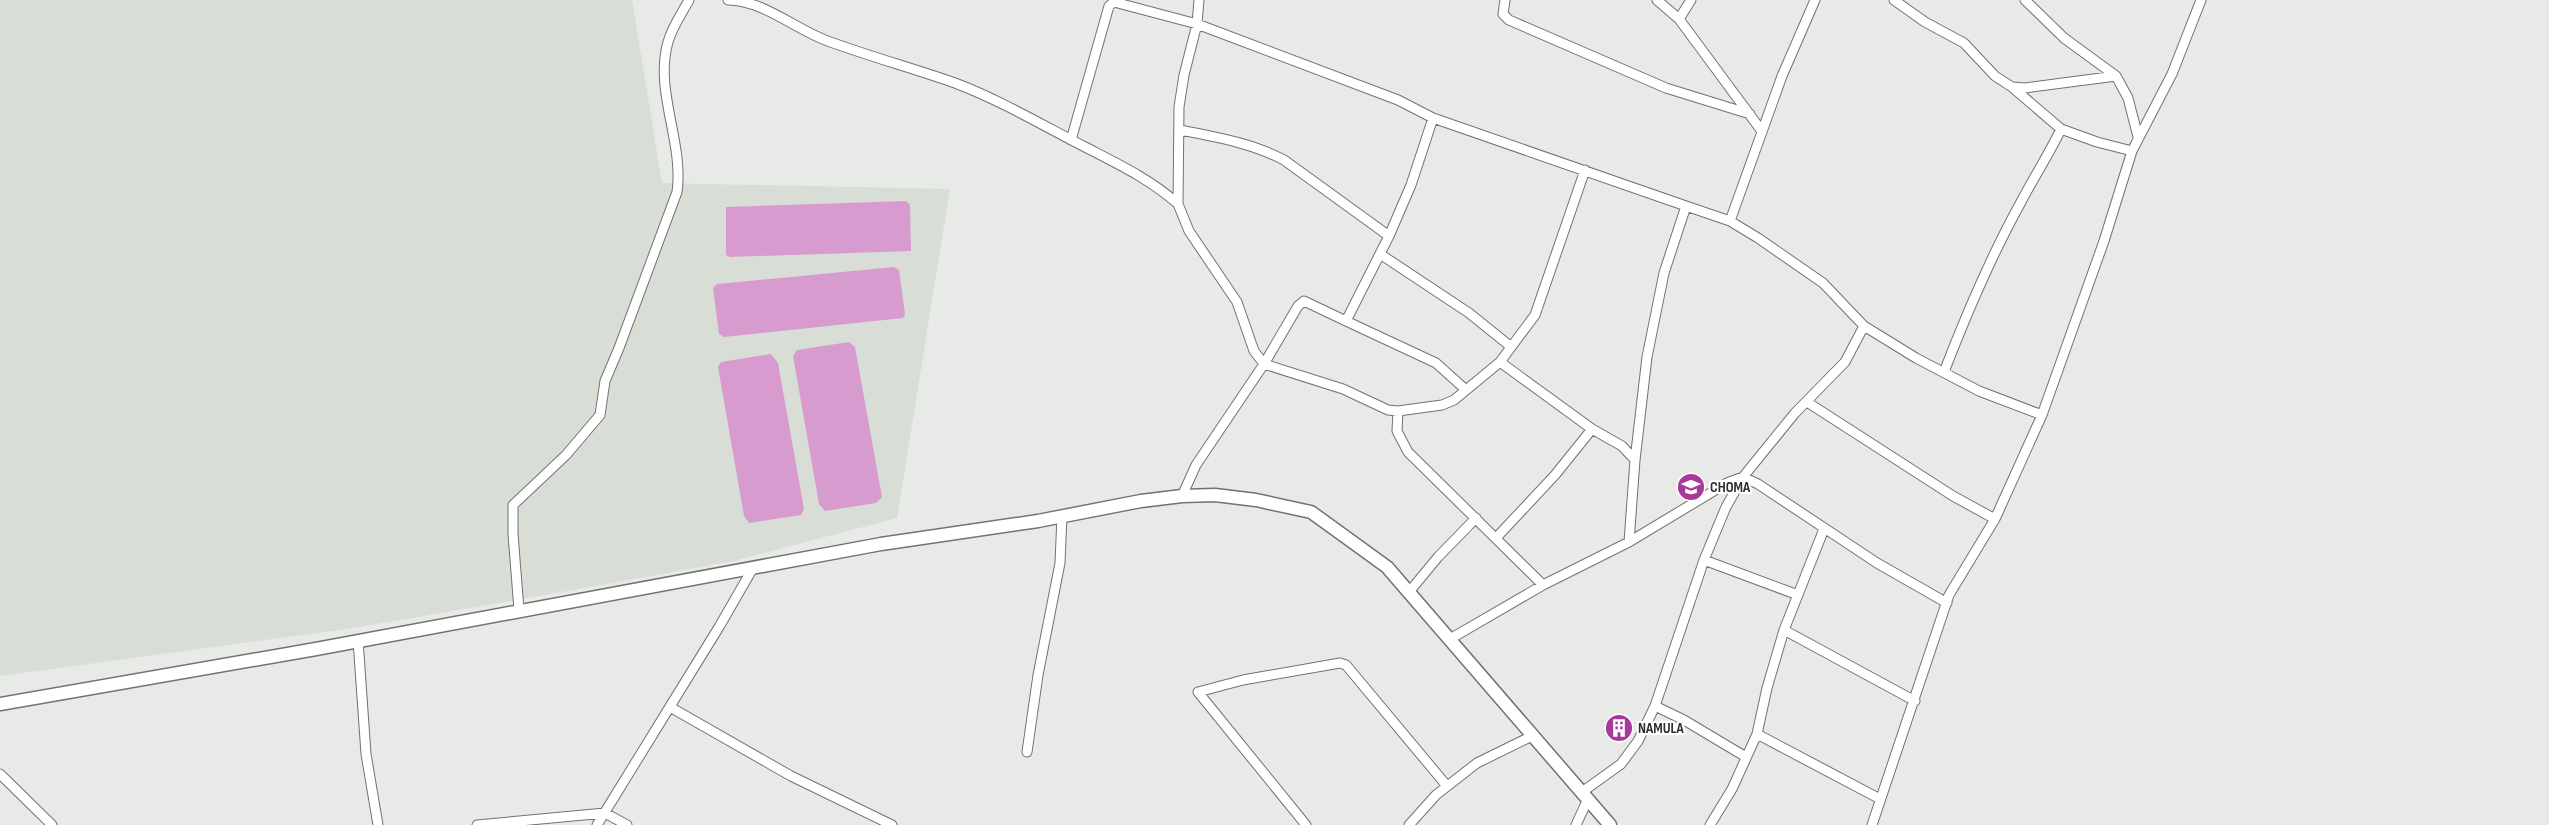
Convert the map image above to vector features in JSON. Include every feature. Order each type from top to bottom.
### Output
[{"type":"street","points":[[519,610],[513,534],[513,505],[566,455],[600,415],[610,368],[677,192],[679,175],[665,89],[666,50],[668,40],[689,0]]},
{"type":"street","points":[[728,0],[738,0],[762,8],[825,40],[956,84],[1136,172],[1178,204]]},
{"type":"street","points":[[1199,0],[1197,24],[1184,75],[1179,107],[1178,204],[1189,231],[1237,302],[1254,351],[1264,364],[1343,389],[1388,410],[1398,411],[1442,405],[1466,390],[1500,362],[1510,346],[1536,315],[1585,170]]},
{"type":"street","points":[[1505,0],[1503,14],[1509,20],[1666,88],[1750,114]]},
{"type":"street","points":[[1657,0],[1679,19],[1762,130]]},
{"type":"street","points":[[1679,19],[1691,0]]},
{"type":"street","points":[[1730,221],[1782,76],[1815,0]]},
{"type":"street","points":[[1894,0],[1925,22],[1964,43],[1995,76],[2012,87],[2061,129],[2097,142],[2132,151]]},
{"type":"street","points":[[2025,0],[2064,38],[2116,76],[2128,98],[2138,137]]},
{"type":"street","points":[[1872,825],[1949,595],[1995,519],[2042,415],[2104,241],[2132,151],[2172,74],[2201,0]]},
{"type":"street","points":[[1071,140],[1112,3],[1134,6],[1197,24],[1398,100],[1433,118],[1730,221],[1823,283],[1864,326],[1979,390],[2042,415]]},
{"type":"street","points":[[2012,87],[2025,88],[2116,76]]},
{"type":"street","points":[[1346,321],[1389,236],[1411,184],[1433,118]]},
{"type":"street","points":[[1944,372],[1960,332],[2004,236],[2061,129]]},
{"type":"street","points":[[1180,130],[1245,144],[1270,152],[1284,160],[1389,236]]},
{"type":"street","points":[[1629,542],[1635,460],[1647,357],[1664,273],[1686,206]]},
{"type":"street","points":[[1380,254],[1469,313],[1510,346]]},
{"type":"street","points":[[1182,496],[1196,465],[1221,425],[1264,364],[1298,306],[1304,301],[1436,364],[1466,390]]},
{"type":"street","points":[[1576,825],[1585,796],[1631,754],[1655,706],[1704,560],[1726,507],[1743,478],[1795,413],[1845,362],[1864,326]]},
{"type":"street","points":[[1500,362],[1592,429],[1622,446],[1635,460]]},
{"type":"street","points":[[1807,402],[1953,496],[1995,519]]},
{"type":"street","points":[[1398,411],[1398,430],[1408,452],[1543,585]]},
{"type":"street","points":[[1496,538],[1555,475],[1592,429]]},
{"type":"street","points":[[1450,638],[1543,585],[1629,542],[1727,483],[1743,478],[1758,484],[1877,563],[1947,603]]},
{"type":"street","points":[[0,704],[881,544],[1062,516],[1102,507],[1182,496],[1215,495],[1256,500],[1310,512],[1387,567],[1610,825]]},
{"type":"street","points":[[1027,752],[1038,675],[1060,563],[1062,516]]},
{"type":"street","points":[[1409,592],[1438,557],[1476,518]]},
{"type":"street","points":[[1715,824],[1757,734],[1767,688],[1784,630],[1824,529]]},
{"type":"street","points":[[1704,560],[1798,595]]},
{"type":"street","points":[[598,825],[752,568]]},
{"type":"street","points":[[1784,630],[1915,701]]},
{"type":"street","points":[[358,640],[366,754],[378,825]]},
{"type":"street","points":[[1306,825],[1198,692],[1243,680],[1340,663],[1346,665],[1446,786]]},
{"type":"street","points":[[670,706],[791,776],[892,825]]},
{"type":"street","points":[[1655,706],[1684,720],[1746,757]]},
{"type":"street","points":[[1757,734],[1880,799]]},
{"type":"street","points":[[1409,825],[1446,786],[1477,763],[1534,735]]},
{"type":"street","points":[[0,774],[52,825]]},
{"type":"street","points":[[477,825],[605,813],[627,825]]},
{"type":"shaded area","points":[[0,0],[632,0],[662,183],[950,189],[897,518],[734,561],[540,596],[347,629],[0,676]]},
{"type":"shaded area","points":[[906,201],[910,205],[911,251],[730,257],[726,255],[726,207]]},
{"type":"shaded area","points":[[894,267],[899,270],[905,314],[903,318],[724,337],[719,334],[713,288],[717,284]]},
{"type":"shaded area","points":[[849,342],[855,347],[882,497],[876,503],[825,511],[819,504],[793,356],[797,350]]},
{"type":"shaded area","points":[[771,354],[778,363],[804,509],[801,515],[749,523],[744,516],[718,367],[721,362]]},
{"type":"place","name":"CHOMA","points":[[1691,487]]},
{"type":"place","name":"NAMULA","points":[[1619,728]]}]
